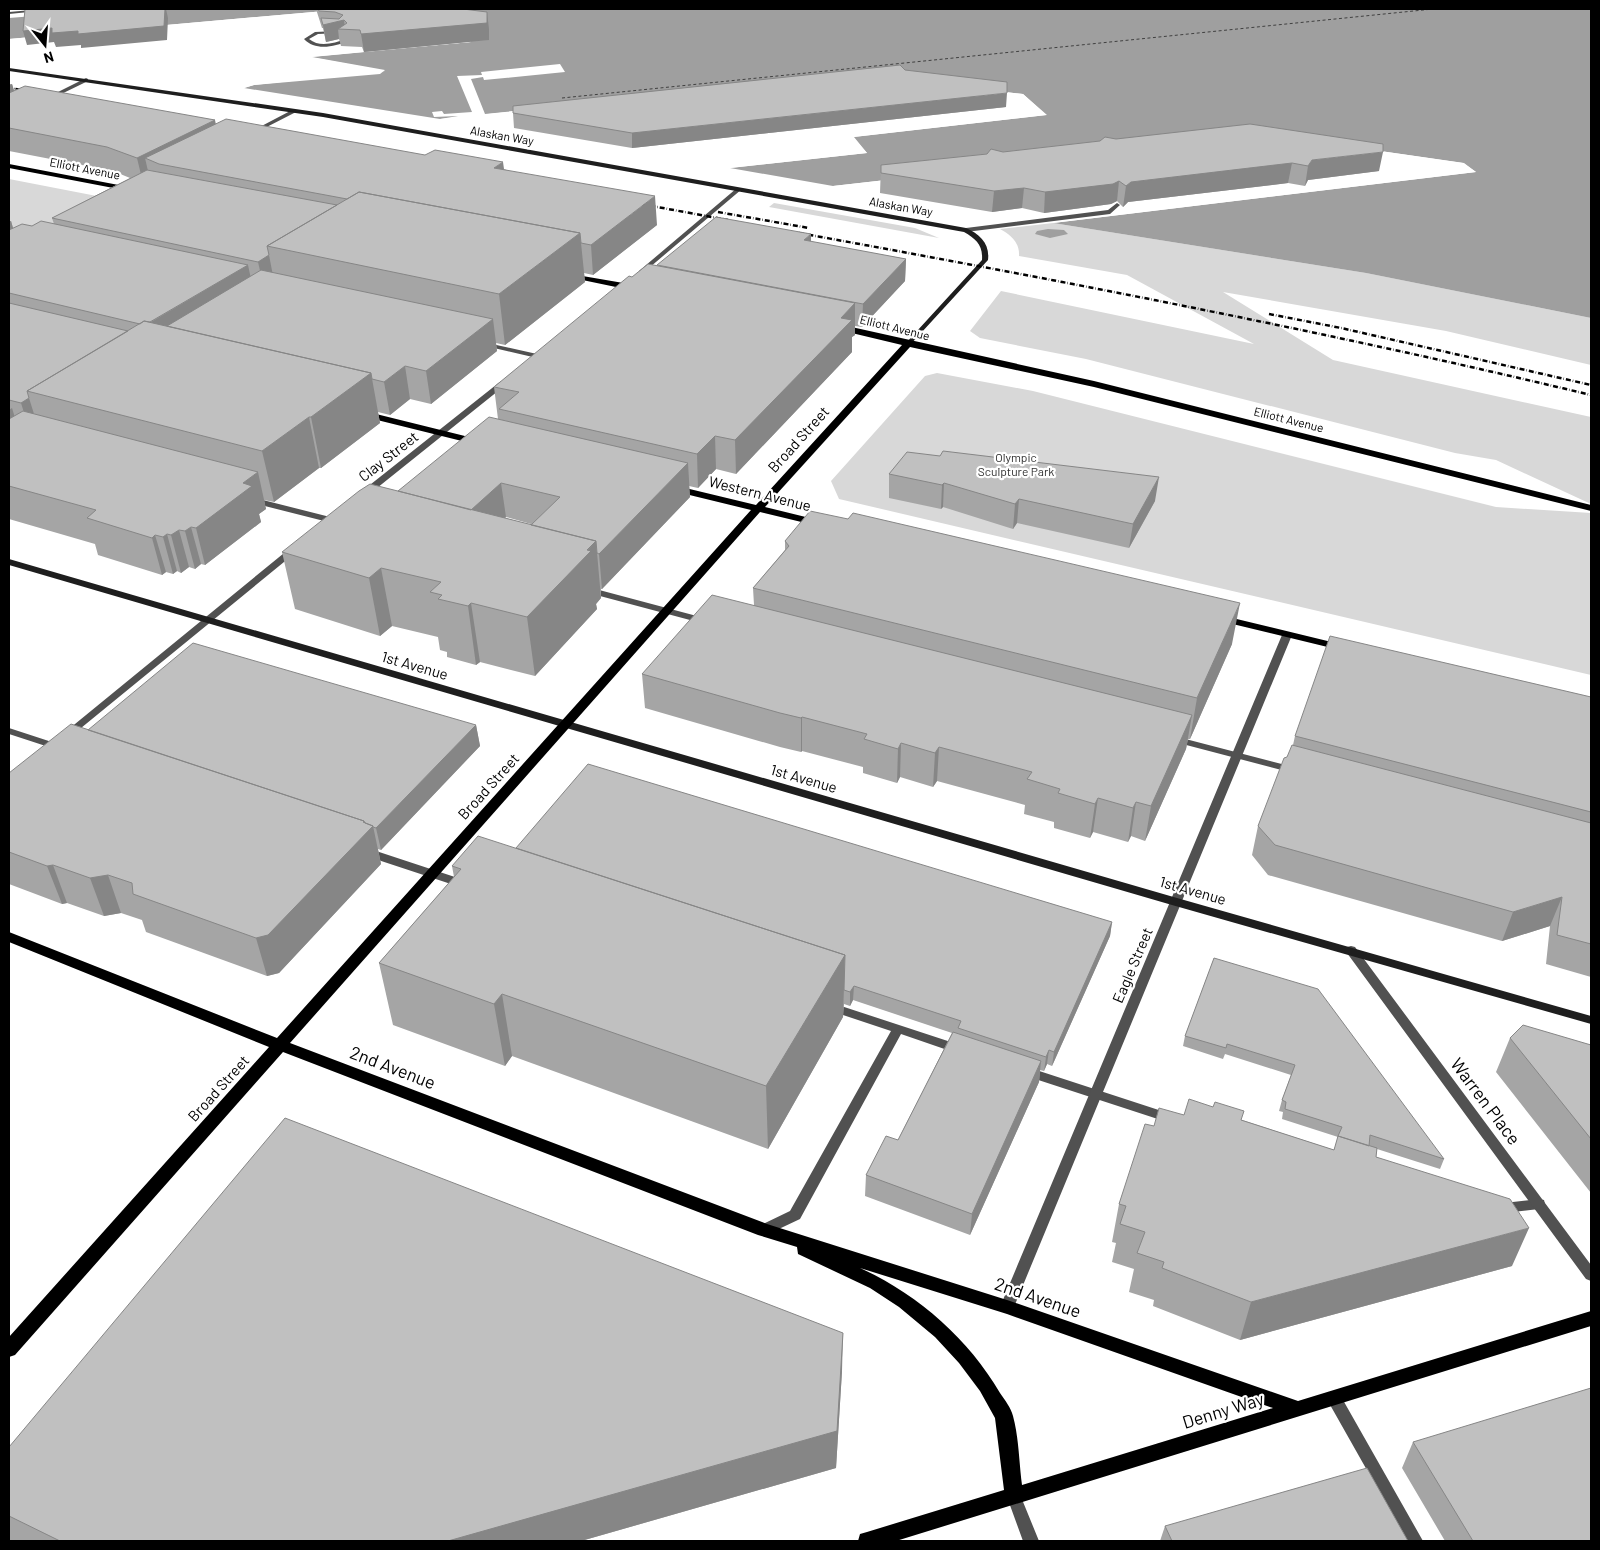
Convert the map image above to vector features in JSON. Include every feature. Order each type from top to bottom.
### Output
[{"type":"main road","name":"Alaskan Way","points":[[9,69],[294,111],[739,189],[966,230],[978,237],[984,245]]},
{"type":"main road","name":"Elliott Avenue","points":[[9,166],[137,190]]},
{"type":"main road","name":"Broad Street","points":[[9,1349],[759,508],[985,260],[984,245]]},
{"type":"main road","points":[[558,272],[631,281],[641,289]]},
{"type":"main road","name":"Elliott Avenue","points":[[830,326],[1094,384],[1591,508]]},
{"type":"main road","points":[[356,412],[487,444]]},
{"type":"main road","name":"Western Avenue","points":[[667,486],[831,526]]},
{"type":"main road","name":"1st Avenue","points":[[9,562],[1176,902],[1351,950],[1591,1020]]},
{"type":"main road","points":[[1205,615],[1354,650]]},
{"type":"main road","name":"2nd Avenue","points":[[9,938],[280,1045],[764,1230],[1007,1307],[1298,1409]]},
{"type":"main road","name":"2nd Avenue","points":[[764,1230],[876,1283],[905,1302],[927,1320],[966,1357],[986,1385],[1004,1416],[1014,1497]]},
{"type":"main road","name":"Denny Way","points":[[867,1541],[1591,1319]]},
{"type":"street","points":[[9,13],[57,9]]},
{"type":"street","points":[[342,33],[322,32],[310,36],[306,40],[311,44],[320,45],[336,44],[346,40]]},
{"type":"street","points":[[41,102],[86,80]]},
{"type":"street","points":[[242,137],[294,111]]},
{"type":"street","points":[[613,295],[739,189]]},
{"type":"street","points":[[128,195],[137,190]]},
{"type":"street","points":[[966,230],[1110,212],[1117,205]]},
{"type":"street","points":[[478,343],[537,356]]},
{"type":"street","points":[[530,362],[544,351]]},
{"type":"street","name":"Clay Street","points":[[354,502],[508,380]]},
{"type":"street","points":[[244,498],[327,523],[346,524]]},
{"type":"street","points":[[327,523],[338,514]]},
{"type":"street","points":[[50,749],[301,544]]},
{"type":"street","points":[[582,588],[717,624]]},
{"type":"street","name":"Eagle Street","points":[[1007,1307],[1287,635]]},
{"type":"street","points":[[9,731],[50,749],[69,751]]},
{"type":"street","points":[[1164,737],[1300,772]]},
{"type":"street","points":[[354,848],[477,889]]},
{"type":"street","name":"Warren Place","points":[[1351,950],[1591,1275]]},
{"type":"street","points":[[822,1004],[972,1054]]},
{"type":"street","points":[[764,1230],[795,1214],[898,1028]]},
{"type":"street","points":[[1019,1069],[1178,1121]]},
{"type":"street","points":[[1492,1210],[1539,1204]]},
{"type":"street","points":[[1334,1398],[1415,1541]]},
{"type":"street","points":[[1014,1497],[1031,1541]]},
{"type":"green space","points":[[9,179],[107,198],[30,239],[9,235]]},
{"type":"green space","points":[[774,203],[915,228],[939,238],[769,207]]},
{"type":"green space","points":[[1053,223],[1366,273],[1591,318],[1591,365],[1446,331],[1223,292],[1333,360],[1591,417],[1591,504],[1496,460],[1455,453],[1086,359],[980,338],[970,331],[1001,291],[1254,344],[1127,275],[1019,256],[1018,247],[1014,240],[1000,229]]},
{"type":"green space","name":"Olympic Sculpture Park","points":[[937,373],[1033,391],[1496,507],[1591,513],[1591,675],[839,499],[831,481],[925,376]]},
{"type":"shaded area","points":[[121,9],[1591,9],[1591,318],[1366,273],[1053,223],[1476,172],[1463,163],[1276,136],[833,186],[730,168],[867,153],[853,137],[1046,115],[1023,94],[851,76],[440,119],[244,88],[254,85],[385,71],[310,57],[471,42],[336,10],[9,39],[9,18]]},
{"type":"shaded area","points":[[1048,229],[1064,230],[1068,234],[1050,238],[1035,234],[1037,231]]},
{"type":"pier","points":[[336,10],[465,26],[471,42],[312,57],[385,70],[380,74],[254,85],[241,88],[254,82],[377,71],[309,59],[307,57],[309,54],[468,40],[463,28],[336,13],[9,42],[9,39]]},
{"type":"pier","points":[[560,64],[565,72],[484,80],[483,77],[471,79],[485,114],[851,76],[876,76],[1023,94],[1047,115],[854,137],[867,153],[727,168],[730,166],[862,151],[851,138],[852,134],[1041,113],[1022,96],[875,78],[449,120],[440,119],[458,116],[434,117],[432,112],[442,111],[444,114],[472,112],[457,76],[482,75],[481,72]]},
{"type":"pier","points":[[1276,136],[1464,163],[1476,172],[1053,223],[1050,223],[1052,221],[1469,170],[1463,166],[1276,139],[842,188],[833,186]]},
{"type":"building","points":[[25,9],[165,9],[164,26],[78,34],[78,31],[52,33],[52,28],[23,31]]},
{"type":"building","points":[[318,9],[463,9],[487,12],[487,23],[361,34],[360,30],[338,29],[347,23],[344,20],[323,25],[321,18],[339,19],[343,15],[335,12],[319,11]]},
{"type":"building","points":[[900,65],[905,70],[1007,82],[1007,93],[632,133],[513,113],[513,106]]},
{"type":"building","points":[[25,86],[215,120],[137,158],[107,147],[9,128],[9,93]]},
{"type":"building","points":[[226,119],[425,155],[435,150],[503,162],[494,168],[655,196],[591,245],[581,243],[580,233],[359,192],[347,199],[159,164],[145,158]]},
{"type":"building","points":[[1250,124],[1383,144],[1383,152],[1312,160],[1308,166],[1292,163],[1131,182],[1126,186],[1119,181],[1113,184],[1045,192],[1024,188],[994,191],[881,173],[881,165],[987,154],[991,149],[1003,152],[1100,141],[1105,137],[1116,139]]},
{"type":"building","points":[[147,170],[337,205],[267,246],[269,255],[258,262],[52,218]]},
{"type":"building","points":[[359,192],[580,233],[499,294],[267,246]]},
{"type":"building","points":[[716,217],[811,234],[804,240],[906,259],[863,304],[657,265]]},
{"type":"building","points":[[41,221],[248,265],[150,322],[144,321],[140,324],[9,293],[9,230],[22,224],[32,226]]},
{"type":"building","points":[[648,264],[855,303],[841,318],[852,320],[735,440],[715,436],[697,454],[499,409],[519,392],[494,387],[629,276],[632,277]]},
{"type":"building","points":[[261,270],[493,319],[426,371],[405,366],[384,382],[372,379],[371,373],[167,326]]},
{"type":"building","points":[[9,303],[128,331],[27,391],[29,398],[21,403],[9,400]]},
{"type":"building","points":[[144,321],[371,373],[262,451],[27,391]]},
{"type":"building","points":[[23,411],[258,472],[243,483],[252,486],[196,528],[191,527],[185,531],[179,530],[163,537],[155,535],[152,538],[87,518],[96,510],[9,486],[9,419]]},
{"type":"building","points":[[489,417],[688,463],[599,554],[597,553],[596,541],[531,525],[560,497],[501,483],[471,510],[398,491]]},
{"type":"building","points":[[943,451],[1159,477],[1133,524],[1019,499],[1015,504],[944,483],[942,485],[889,474],[907,452],[940,456]]},
{"type":"building","points":[[370,484],[596,541],[587,550],[591,551],[527,617],[471,603],[468,606],[438,599],[442,595],[430,592],[441,582],[381,568],[369,578],[282,552]]},
{"type":"building","points":[[810,511],[848,519],[853,513],[1240,603],[1197,698],[753,588],[789,546],[785,541]]},
{"type":"building","points":[[712,595],[1192,715],[1151,806],[1136,802],[1133,808],[1098,798],[1095,804],[1058,793],[1060,789],[1027,779],[1032,772],[939,747],[935,753],[901,743],[898,749],[864,739],[867,734],[780,713],[642,674]]},
{"type":"building","points":[[1330,636],[1591,697],[1591,812],[1295,736]]},
{"type":"building","points":[[193,643],[476,725],[376,828],[364,821],[88,730]]},
{"type":"building","points":[[71,724],[364,821],[373,826],[268,935],[256,938],[133,894],[132,883],[108,875],[90,878],[53,865],[47,866],[9,852],[9,773]]},
{"type":"building","points":[[1292,745],[1591,823],[1591,944],[1557,935],[1562,897],[1513,912],[1275,845],[1258,826],[1284,758],[1287,757]]},
{"type":"building","points":[[588,764],[1112,922],[1054,1052],[1049,1050],[1046,1057],[958,1028],[961,1021],[854,986],[850,992],[844,990],[845,955],[516,848]]},
{"type":"building","points":[[478,836],[845,955],[766,1086],[502,994],[494,1004],[379,963],[461,869],[452,866]]},
{"type":"building","points":[[1214,958],[1318,989],[1444,1159],[1370,1135],[1369,1146],[1338,1136],[1342,1127],[1285,1109],[1286,1102],[1282,1100],[1295,1065],[1227,1044],[1226,1048],[1185,1036]]},
{"type":"building","points":[[1523,1025],[1591,1045],[1591,1139],[1510,1038]]},
{"type":"building","points":[[953,1032],[1041,1061],[972,1214],[866,1175],[886,1136],[898,1140]]},
{"type":"building","points":[[1189,1099],[1213,1107],[1215,1102],[1244,1111],[1241,1120],[1334,1150],[1338,1136],[1377,1148],[1376,1157],[1510,1199],[1529,1228],[1251,1302],[1162,1268],[1164,1262],[1137,1253],[1145,1232],[1120,1224],[1126,1206],[1119,1204],[1145,1124],[1154,1126],[1159,1108],[1184,1115]]},
{"type":"building","points":[[285,1118],[843,1333],[837,1431],[448,1541],[60,1541],[9,1516],[9,1447]]},
{"type":"building","points":[[1591,1388],[1591,1541],[1473,1541],[1413,1442]]},
{"type":"building","points":[[1367,1468],[1408,1541],[1172,1541],[1165,1526]]},
{"type":"ferry route","points":[[562,98],[1433,9]]},
{"type":"railway","points":[[9,88],[32,91]]},
{"type":"railway","points":[[641,204],[728,220]]},
{"type":"railway","points":[[718,212],[809,228]]},
{"type":"railway","points":[[799,233],[1196,308],[1394,350],[1591,395]]},
{"type":"railway","points":[[1269,314],[1341,328],[1591,385]]}]
